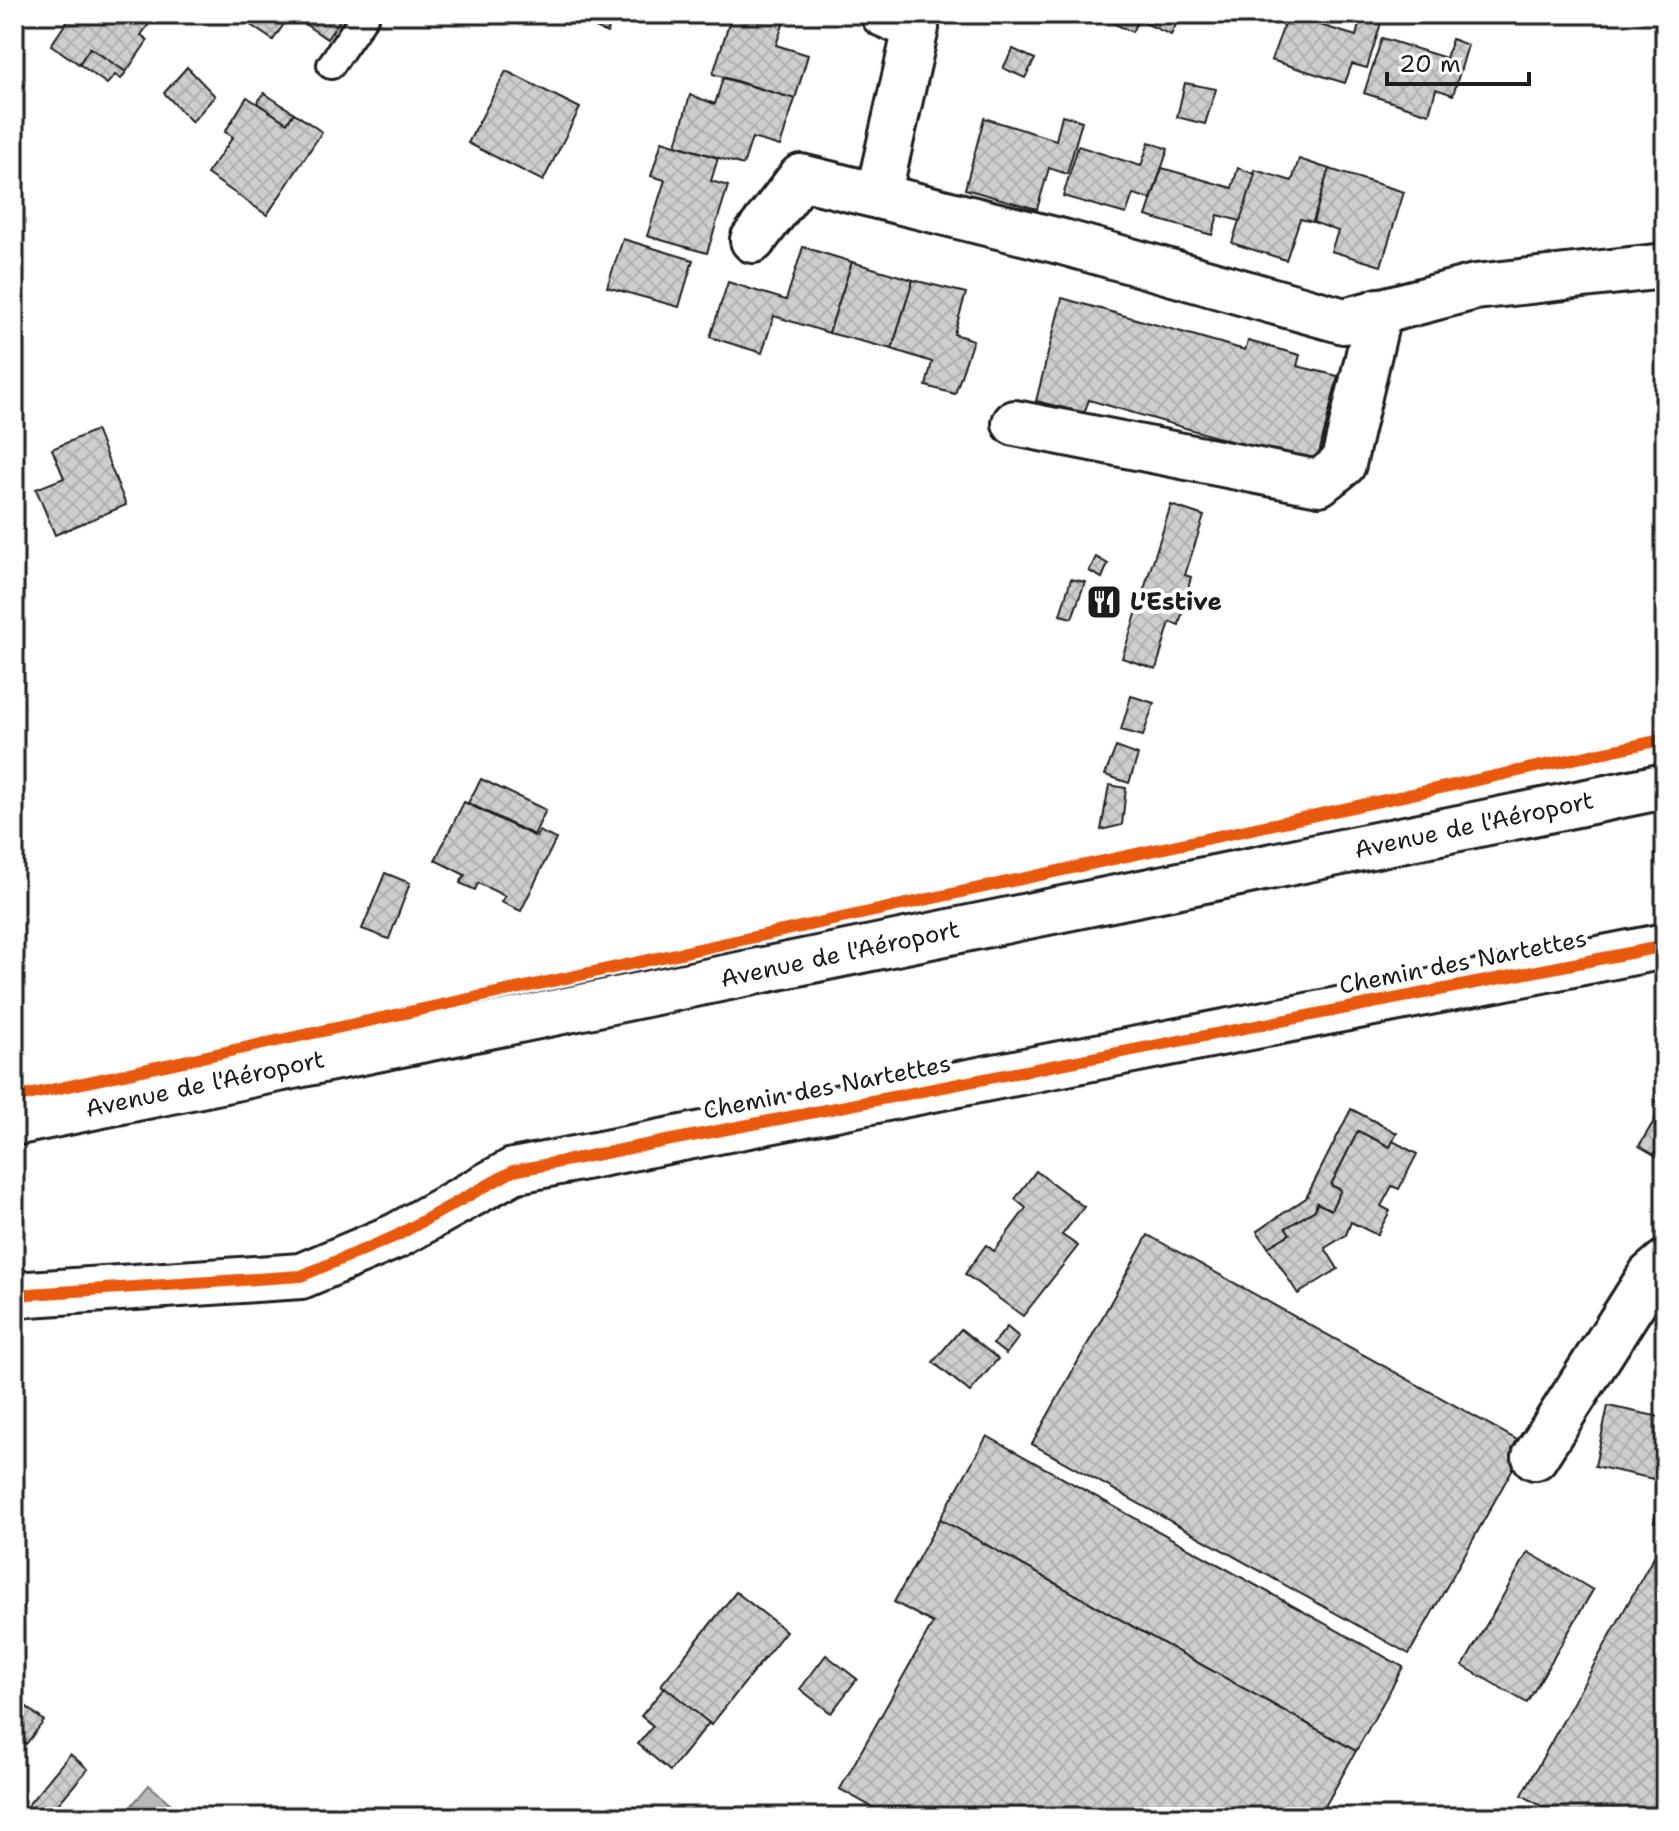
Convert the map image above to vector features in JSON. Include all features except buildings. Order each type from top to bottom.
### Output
[{"type":"street","points":[[878,196],[916,28],[883,14]]},
{"type":"street","points":[[753,240],[801,177],[1063,242],[1344,321],[1475,287],[1665,266]]},
{"type":"street","points":[[1015,423],[1319,483],[1343,464],[1379,311]]},
{"type":"street","name":"Avenue de l'Aéroport","points":[[14,1123],[1665,786]]},
{"type":"street","name":"Chemin des Nartettes","points":[[14,1295],[301,1276],[396,1236],[513,1171],[1665,946]]},
{"type":"street","points":[[1535,1457],[1650,1276],[1665,1263]]},
{"type":"lane","points":[[331,65],[366,14]]},
{"type":"shaded area","points":[[149,1785],[186,1817],[122,1817]]},
{"type":"cycle path","points":[[14,1098],[1665,739]]},
{"type":"cycle path","points":[[14,1295],[301,1276],[396,1236],[513,1171],[1665,946]]},
{"type":"place","name":"L'Estive","points":[[1104,602]]}]
